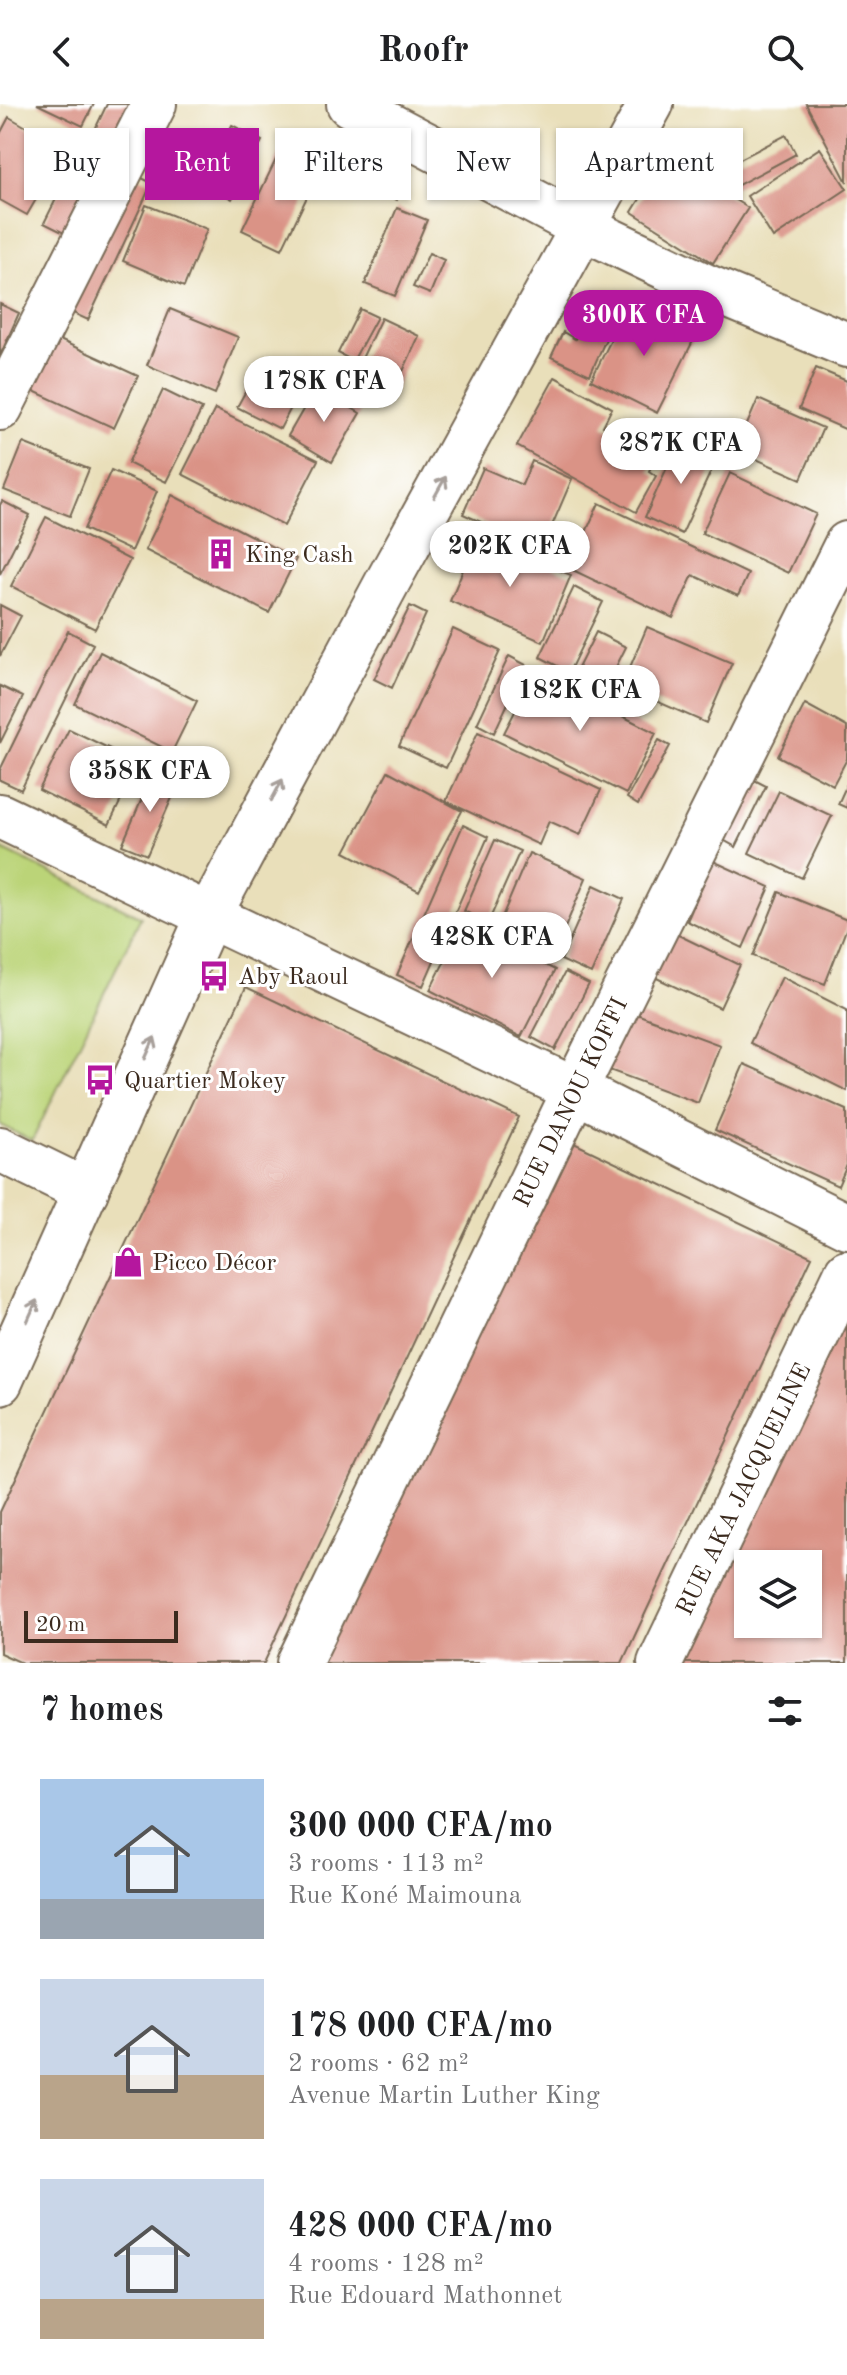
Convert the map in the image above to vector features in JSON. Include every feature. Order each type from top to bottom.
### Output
[{"type":"street","points":[[0,408],[154,104]]},
{"type":"street","points":[[349,104],[584,228],[705,286],[847,345]]},
{"type":"street","points":[[0,1382],[209,915],[388,581],[651,104]]},
{"type":"street","name":"RUE DANOU KOFFI","points":[[299,1663],[575,1090],[847,544]]},
{"type":"street","points":[[0,816],[575,1090],[847,1226]]},
{"type":"street","points":[[0,1149],[86,1191]]},
{"type":"street","name":"RUE AKA JACQUELINE","points":[[660,1663],[847,1272]]},
{"type":"green space","points":[[0,848],[141,917],[32,1141],[0,1125]]},
{"type":"building","points":[[37,104],[94,104],[83,126]]},
{"type":"building","points":[[107,104],[131,104],[120,128],[96,128]]},
{"type":"building","points":[[806,104],[844,104],[847,109],[847,182]]},
{"type":"building","points":[[9,117],[28,128],[24,128],[24,200],[36,200],[27,215],[0,200],[0,134]]},
{"type":"building","points":[[786,135],[796,154],[743,182],[743,157]]},
{"type":"building","points":[[820,148],[847,189],[773,238],[747,196]]},
{"type":"building","points":[[275,161],[275,200],[306,200],[282,249],[242,230]]},
{"type":"building","points":[[129,172],[145,180],[145,198],[88,320],[58,306],[108,200],[129,200]]},
{"type":"building","points":[[56,200],[82,200],[66,234],[44,223]]},
{"type":"building","points":[[639,200],[735,200],[748,208],[713,263],[632,212]]},
{"type":"building","points":[[146,205],[207,229],[184,287],[123,261]]},
{"type":"building","points":[[397,208],[427,220],[395,296],[365,284]]},
{"type":"building","points":[[429,253],[444,260],[430,294],[413,287]]},
{"type":"building","points":[[591,302],[617,314],[590,375],[551,357],[563,332],[575,339]]},
{"type":"building","points":[[630,302],[696,335],[657,413],[591,380]]},
{"type":"building","points":[[0,304],[19,313],[0,356]]},
{"type":"building","points":[[170,309],[238,337],[215,394],[147,365]]},
{"type":"building","points":[[360,309],[377,317],[353,361],[338,353]]},
{"type":"building","points":[[381,318],[419,336],[395,389],[356,371]]},
{"type":"building","points":[[51,336],[138,376],[114,428],[27,388]]},
{"type":"building","points":[[816,368],[847,381],[847,430],[799,409]]},
{"type":"building","points":[[254,376],[296,398],[280,429],[237,407]]},
{"type":"building","points":[[555,377],[612,408],[603,426],[657,455],[649,471],[656,476],[636,512],[517,446]]},
{"type":"building","points":[[316,387],[360,413],[332,462],[288,436]]},
{"type":"building","points":[[163,390],[202,409],[166,482],[128,463]]},
{"type":"building","points":[[758,399],[823,428],[801,479],[736,450]]},
{"type":"building","points":[[215,409],[318,460],[284,526],[182,474]]},
{"type":"building","points":[[680,438],[718,456],[682,534],[645,517]]},
{"type":"building","points":[[23,443],[89,469],[70,516],[4,490]]},
{"type":"building","points":[[532,461],[572,479],[542,549],[463,514],[483,468],[522,485]]},
{"type":"building","points":[[111,470],[157,491],[131,551],[84,529]]},
{"type":"building","points":[[730,473],[816,514],[788,573],[702,533]]},
{"type":"building","name":"King Cash","points":[[172,495],[296,559],[269,613],[145,550]]},
{"type":"building","points":[[2,501],[30,515],[0,574],[0,505]]},
{"type":"building","points":[[599,503],[748,574],[738,596],[693,575],[673,618],[556,562],[569,534],[582,541]]},
{"type":"building","points":[[46,517],[130,560],[95,629],[11,586]]},
{"type":"building","points":[[477,536],[571,575],[543,642],[450,601]]},
{"type":"building","points":[[574,587],[603,602],[569,672],[540,657]]},
{"type":"building","points":[[0,605],[21,616],[0,656]]},
{"type":"building","points":[[410,606],[426,614],[392,688],[374,679]]},
{"type":"building","points":[[647,627],[732,663],[706,723],[622,686]]},
{"type":"building","points":[[453,629],[500,651],[446,768],[399,746]]},
{"type":"building","points":[[68,631],[93,644],[21,790],[0,780],[0,770]]},
{"type":"building","points":[[596,632],[626,647],[603,693],[573,678]]},
{"type":"building","points":[[100,652],[197,701],[172,752],[75,704]]},
{"type":"building","points":[[509,656],[526,665],[494,733],[477,724]]},
{"type":"building","points":[[535,672],[656,733],[626,794],[504,733]]},
{"type":"building","points":[[0,686],[23,697],[0,743]]},
{"type":"building","points":[[805,704],[847,727],[847,759],[833,785],[778,756]]},
{"type":"building","points":[[69,729],[139,763],[109,825],[39,790]]},
{"type":"building","points":[[478,732],[601,790],[580,835],[549,821],[539,845],[446,801]]},
{"type":"building","points":[[659,740],[670,746],[638,805],[627,798]]},
{"type":"building","points":[[388,771],[462,811],[419,891],[345,852]]},
{"type":"building","points":[[153,773],[178,784],[147,855],[122,845]]},
{"type":"building","points":[[741,773],[766,786],[736,847],[711,833]]},
{"type":"building","points":[[847,784],[847,808],[838,804]]},
{"type":"building","points":[[779,791],[832,816],[802,878],[749,853]]},
{"type":"building","points":[[463,825],[488,837],[423,986],[397,975]]},
{"type":"building","points":[[495,840],[520,851],[488,923],[464,911]]},
{"type":"building","points":[[529,853],[586,878],[556,949],[499,924]]},
{"type":"building","points":[[713,861],[770,887],[743,948],[687,921]]},
{"type":"building","points":[[594,885],[624,899],[591,974],[561,960]]},
{"type":"building","points":[[779,892],[847,920],[825,984],[753,956]]},
{"type":"building","points":[[464,923],[555,970],[521,1037],[430,990]]},
{"type":"building","points":[[668,930],[740,965],[720,1008],[648,974]]},
{"type":"building","points":[[565,972],[589,984],[555,1050],[531,1037]]},
{"type":"building","points":[[782,977],[847,1010],[847,1091],[750,1043]]},
{"type":"building","points":[[246,987],[519,1117],[264,1663],[22,1663],[0,1653],[0,1512]]},
{"type":"building","points":[[623,1009],[720,1045],[698,1103],[601,1067]]},
{"type":"building","points":[[744,1064],[847,1110],[847,1165],[838,1186],[715,1130]]},
{"type":"building","points":[[555,1134],[812,1257],[622,1663],[307,1663]]},
{"type":"building","points":[[847,1273],[847,1663],[664,1663]]},
{"type":"place","name":"King Cash","points":[[221,554]]},
{"type":"place","name":"Aby Raoul","points":[[214,976]]},
{"type":"place","name":"Quartier Mokey","points":[[100,1080]]},
{"type":"place","name":"Picco Décor","points":[[128,1262]]}]
